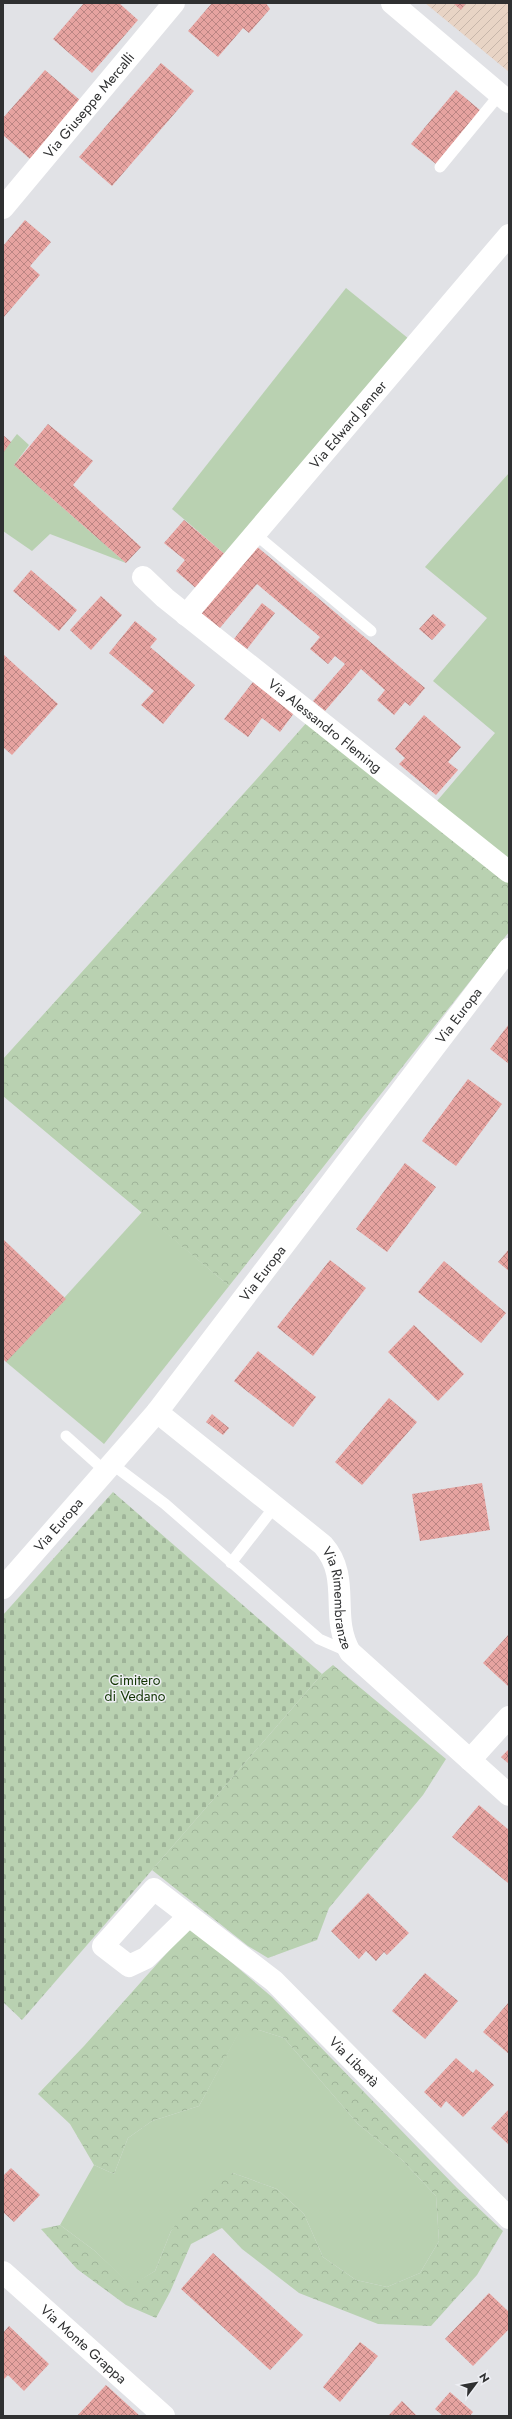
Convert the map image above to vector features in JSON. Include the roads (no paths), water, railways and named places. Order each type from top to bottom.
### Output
[{"type":"street","name":"Via Giuseppe Mercalli","points":[[3,208],[29,180],[174,3]]},
{"type":"street","points":[[392,3],[504,98]]},
{"type":"street","name":"Via Edward Jenner","points":[[186,615],[509,235]]},
{"type":"street","name":"Via Alessandro Fleming","points":[[143,577],[186,615],[509,872]]},
{"type":"street","name":"Via Europa","points":[[3,1588],[158,1412],[509,949]]},
{"type":"street","name":"Via Rimembranze","points":[[158,1412],[323,1545],[334,1560],[340,1579],[340,1625],[345,1643],[350,1652],[509,1795]]},
{"type":"street","points":[[470,1760],[509,1716]]},
{"type":"street","name":"Via Libertà","points":[[189,1916],[274,1981],[509,2218]]},
{"type":"street","name":"Via Monte Grappa","points":[[3,2272],[164,2416]]},
{"type":"lane","points":[[440,167],[504,98]]},
{"type":"lane","points":[[255,534],[370,631]]},
{"type":"lane","points":[[66,1436],[109,1468],[165,1504],[319,1639],[350,1652]]},
{"type":"lane","points":[[231,1563],[275,1506]]},
{"type":"park label","name":"Cimitero di Vedano","points":[[135,1688]]}]
